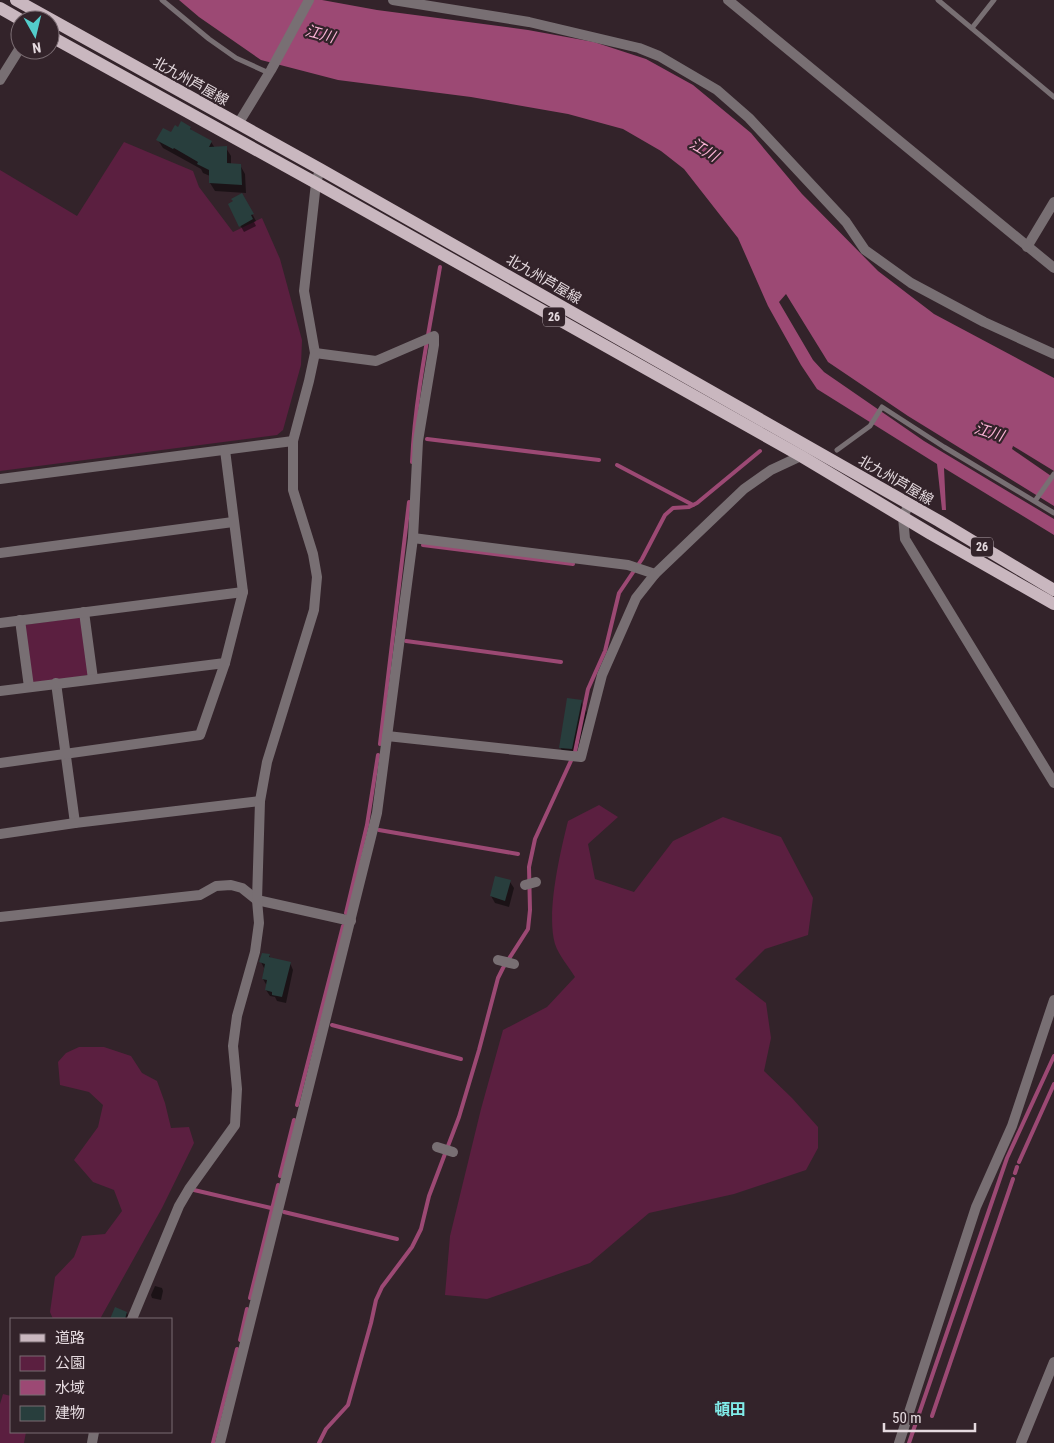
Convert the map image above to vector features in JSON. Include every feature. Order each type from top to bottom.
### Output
[{"type":"main road","name":"北九州芦屋線","points":[[16,0],[30,10]]},
{"type":"main road","name":"北九州芦屋線","points":[[60,28],[320,169],[909,504],[1054,590]]},
{"type":"main road","name":"北九州芦屋線","points":[[60,42],[801,456],[1054,604]]},
{"type":"street","points":[[393,0],[529,22],[638,48],[659,56],[717,90],[749,118],[846,222],[865,250],[910,283],[984,322],[1054,354]]},
{"type":"street","points":[[728,0],[1054,268]]},
{"type":"street","points":[[238,124],[270,72],[306,5]]},
{"type":"street","points":[[0,80],[12,60]]},
{"type":"street","points":[[132,1318],[179,1206],[235,1125],[238,1089],[233,1046],[238,1016],[255,952],[259,923],[257,900],[260,801],[267,762],[314,610],[317,577],[314,554],[293,490],[293,441],[315,353],[304,291],[316,183],[320,169]]},
{"type":"street","points":[[1028,247],[1054,202]]},
{"type":"street","points":[[220,1443],[377,813],[413,538],[418,441],[434,336],[376,361],[315,353]]},
{"type":"street","points":[[0,479],[293,441]]},
{"type":"street","points":[[0,763],[200,736],[226,663],[243,592],[225,450]]},
{"type":"street","points":[[387,736],[581,757],[602,675],[636,598],[655,574],[744,489],[771,470],[801,456]]},
{"type":"street","points":[[909,504],[903,517],[905,538],[1054,782]]},
{"type":"street","points":[[0,553],[234,522]]},
{"type":"street","points":[[413,538],[628,566],[655,574]]},
{"type":"street","points":[[0,623],[243,592]]},
{"type":"street","points":[[84,612],[93,679]]},
{"type":"street","points":[[20,620],[29,687]]},
{"type":"street","points":[[0,691],[226,663]]},
{"type":"street","points":[[56,683],[75,823]]},
{"type":"street","points":[[0,834],[260,801]]},
{"type":"street","points":[[525,885],[536,882]]},
{"type":"street","points":[[0,917],[200,895],[216,886],[231,885],[242,888],[257,900],[350,921]]},
{"type":"street","points":[[498,960],[514,964]]},
{"type":"street","points":[[899,1443],[976,1206],[1012,1126],[1054,1000]]},
{"type":"street","points":[[437,1147],[453,1152]]},
{"type":"street","points":[[1021,1443],[1054,1362]]},
{"type":"lane","points":[[162,0],[209,39],[236,58],[270,72]]},
{"type":"lane","points":[[938,0],[1054,97]]},
{"type":"lane","points":[[972,28],[994,0]]},
{"type":"lane","points":[[837,450],[870,426],[882,407],[944,447],[1054,513]]},
{"type":"lane","points":[[1035,502],[1054,474]]},
{"type":"green space","points":[[124,142],[193,171],[199,187],[233,232],[262,218],[280,259],[302,340],[301,365],[283,430],[277,435],[0,471],[0,170],[77,216]]},
{"type":"green space","points":[[81,617],[89,675],[32,683],[24,625]]},
{"type":"green space","points":[[599,805],[618,817],[588,844],[595,879],[634,892],[673,841],[723,817],[781,837],[813,898],[808,935],[765,949],[735,979],[766,1003],[771,1038],[764,1071],[818,1127],[818,1148],[806,1170],[734,1194],[649,1213],[590,1263],[487,1299],[445,1295],[450,1236],[481,1109],[503,1030],[547,1007],[575,977],[555,944],[552,916],[555,883],[568,821]]},
{"type":"green space","points":[[79,1047],[104,1047],[131,1056],[142,1073],[157,1081],[171,1128],[189,1127],[194,1143],[162,1208],[101,1318],[53,1318],[50,1312],[55,1277],[74,1257],[82,1236],[105,1234],[122,1211],[114,1190],[93,1182],[74,1160],[98,1127],[103,1105],[89,1092],[60,1085],[58,1062],[66,1053]]},
{"type":"green space","points":[[3,1394],[10,1396],[10,1433],[26,1433],[24,1443],[0,1443],[0,1404]]},
{"type":"water","name":"江川","points":[[179,0],[322,0],[377,10],[528,30],[594,42],[646,59],[693,85],[751,133],[802,194],[878,271],[934,314],[1054,378],[1054,471],[1013,446],[1012,449],[1054,478],[1054,506],[908,416],[828,362],[786,294],[779,302],[813,360],[824,372],[924,441],[1054,519],[1054,535],[944,468],[946,510],[942,510],[937,464],[817,389],[801,365],[768,306],[738,238],[684,169],[661,151],[623,129],[568,114],[471,97],[338,80],[261,60],[199,17]]},
{"type":"building","points":[[181,121],[191,127],[190,129],[212,141],[209,147],[227,146],[227,163],[241,164],[242,185],[209,183],[209,170],[174,148],[156,140],[163,128],[171,132],[175,125],[178,127]]},
{"type":"building","points":[[242,193],[254,214],[251,215],[253,219],[239,227],[228,204],[233,201],[231,199]]},
{"type":"building","points":[[567,698],[582,700],[572,749],[559,748]]},
{"type":"building","points":[[495,876],[511,880],[505,901],[490,896]]},
{"type":"building","points":[[262,953],[270,954],[269,957],[291,962],[282,997],[272,995],[272,992],[265,990],[267,980],[262,979],[265,964],[259,962]]},
{"type":"building","points":[[115,1307],[127,1312],[125,1318],[110,1318]]},
{"type":"waterway","points":[[412,462],[419,389],[440,267]]},
{"type":"waterway","points":[[427,439],[599,460]]},
{"type":"waterway","points":[[319,1443],[326,1429],[348,1405],[376,1300],[382,1287],[412,1247],[421,1229],[429,1196],[459,1117],[498,978],[528,929],[530,910],[529,867],[535,839],[575,752],[588,689],[605,651],[619,593],[642,559],[665,515],[673,508],[689,507],[697,503],[760,451]]},
{"type":"waterway","points":[[617,465],[693,505]]},
{"type":"waterway","points":[[380,744],[409,502]]},
{"type":"waterway","points":[[423,545],[573,564]]},
{"type":"waterway","points":[[406,641],[561,662]]},
{"type":"waterway","points":[[346,913],[367,825],[378,755]]},
{"type":"waterway","points":[[379,830],[518,854]]},
{"type":"waterway","points":[[297,1105],[343,926]]},
{"type":"waterway","points":[[332,1025],[461,1059]]},
{"type":"waterway","points":[[909,1443],[1007,1158],[1054,1056]]},
{"type":"waterway","points":[[1019,1162],[1054,1084]]},
{"type":"waterway","points":[[280,1176],[294,1120]]},
{"type":"waterway","points":[[1015,1173],[1017,1167]]},
{"type":"waterway","points":[[932,1416],[1013,1179]]},
{"type":"waterway","points":[[250,1298],[278,1185]]},
{"type":"waterway","points":[[194,1190],[271,1208]]},
{"type":"waterway","points":[[284,1212],[397,1239]]},
{"type":"waterway","points":[[240,1340],[247,1309]]},
{"type":"waterway","points":[[213,1443],[237,1349]]},
{"type":"district","name":"頓田","points":[[730,1409]]}]
